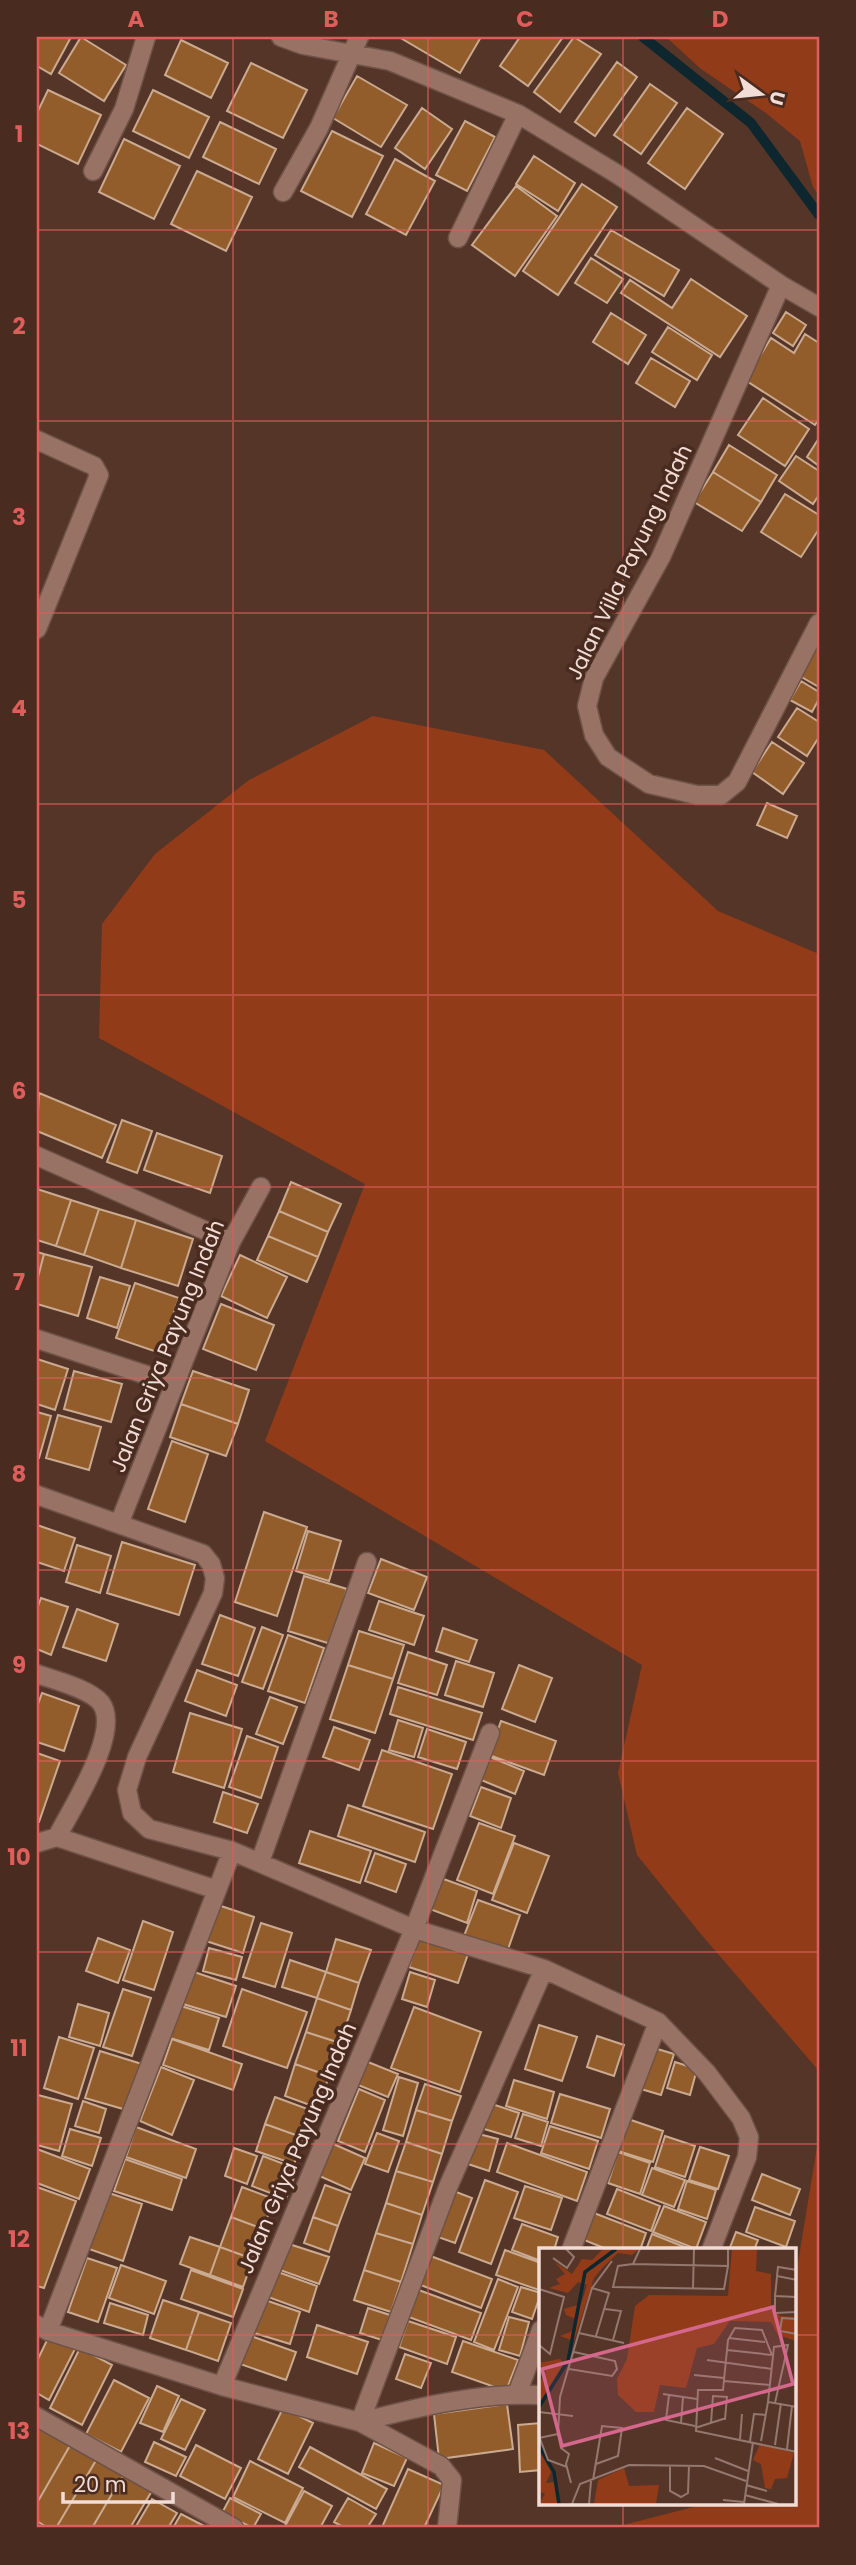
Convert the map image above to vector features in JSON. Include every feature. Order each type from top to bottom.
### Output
[{"type":"street","points":[[93,171],[124,109],[146,37]]},
{"type":"street","points":[[281,37],[303,45],[356,44],[390,61],[518,114],[617,174],[819,307]]},
{"type":"street","points":[[283,192],[319,128],[356,44]]},
{"type":"street","points":[[458,238],[518,114]]},
{"type":"street","name":"Jalan Villa Payung Indah","points":[[782,285],[661,557],[594,678],[587,706],[594,735],[608,757],[649,784],[697,795],[721,795],[737,782],[819,623]]},
{"type":"street","points":[[37,440],[94,466],[99,475],[37,629]]},
{"type":"street","points":[[37,1156],[231,1242]]},
{"type":"street","name":"Jalan Griya Payung Indah","points":[[118,1524],[231,1242],[261,1187]]},
{"type":"street","points":[[37,1339],[174,1384]]},
{"type":"street","points":[[37,1495],[203,1554],[211,1564],[215,1578],[213,1593],[137,1757],[127,1790],[132,1813],[149,1829],[232,1851],[414,1928],[544,1969],[658,2022],[707,2073],[741,2118],[749,2137],[747,2157],[712,2248]]},
{"type":"street","points":[[260,1862],[367,1562]]},
{"type":"street","points":[[37,1674],[86,1692],[100,1702],[107,1718],[102,1747],[57,1837]]},
{"type":"street","name":"Jalan Griya Payung Indah","points":[[222,2386],[414,1928],[490,1733]]},
{"type":"street","points":[[37,1843],[57,1837],[217,1890]]},
{"type":"street","points":[[232,1851],[43,2328],[222,2386],[360,2422],[441,2466],[452,2480],[447,2528]]},
{"type":"street","points":[[360,2422],[447,2187],[544,1969]]},
{"type":"street","points":[[572,2248],[658,2022]]},
{"type":"street","points":[[516,2394],[539,2335]]},
{"type":"street","points":[[360,2422],[428,2404],[516,2394],[539,2395]]},
{"type":"street","points":[[37,2417],[234,2528]]},
{"type":"shaded area","points":[[666,37],[819,37],[819,195],[813,187],[800,141],[766,113],[701,69]]},
{"type":"shaded area","points":[[373,716],[544,750],[718,911],[819,954],[819,2071],[637,1855],[618,1773],[642,1665],[265,1441],[365,1184],[99,1038],[102,924],[155,854],[249,780]]},
{"type":"shaded area","points":[[819,2135],[819,2528],[612,2528],[697,2506],[796,2506],[796,2275]]},
{"type":"building","points":[[37,37],[70,39],[51,74],[37,66]]},
{"type":"building","points":[[81,37],[126,65],[104,101],[59,73]]},
{"type":"building","points":[[399,37],[481,37],[460,73]]},
{"type":"building","points":[[520,37],[563,37],[528,86],[500,66]]},
{"type":"building","points":[[574,37],[601,54],[560,112],[534,92]]},
{"type":"building","points":[[181,40],[228,63],[211,98],[165,75]]},
{"type":"building","points":[[617,62],[637,77],[595,136],[575,122]]},
{"type":"building","points":[[251,63],[307,90],[283,138],[227,111]]},
{"type":"building","points":[[357,76],[407,105],[381,147],[333,118]]},
{"type":"building","points":[[650,84],[677,103],[641,154],[614,135]]},
{"type":"building","points":[[48,90],[101,115],[78,164],[37,144],[37,113]]},
{"type":"building","points":[[153,90],[209,117],[189,158],[133,131]]},
{"type":"building","points":[[422,108],[452,129],[425,169],[395,148]]},
{"type":"building","points":[[687,108],[723,134],[685,189],[648,163]]},
{"type":"building","points":[[465,121],[495,137],[467,191],[436,175]]},
{"type":"building","points":[[220,122],[276,149],[259,184],[203,157]]},
{"type":"building","points":[[332,131],[383,156],[352,217],[301,191]]},
{"type":"building","points":[[124,139],[180,166],[154,219],[99,192]]},
{"type":"building","points":[[534,156],[575,183],[558,211],[516,184]]},
{"type":"building","points":[[395,159],[435,181],[406,235],[366,214]]},
{"type":"building","points":[[197,171],[252,197],[226,251],[171,224]]},
{"type":"building","points":[[582,184],[617,207],[558,295],[523,271]]},
{"type":"building","points":[[516,186],[557,216],[515,276],[472,245]]},
{"type":"building","points":[[611,230],[679,270],[664,296],[595,255]]},
{"type":"building","points":[[591,258],[623,279],[607,303],[575,283]]},
{"type":"building","points":[[691,279],[747,316],[720,357],[621,293],[630,280],[672,308]]},
{"type":"building","points":[[786,312],[806,325],[793,346],[773,333]]},
{"type":"building","points":[[611,313],[646,335],[628,364],[593,342]]},
{"type":"building","points":[[668,327],[712,355],[697,380],[652,352]]},
{"type":"building","points":[[805,334],[819,343],[819,419],[815,425],[745,380],[771,338],[794,353]]},
{"type":"building","points":[[651,358],[690,381],[675,407],[636,383]]},
{"type":"building","points":[[763,398],[809,429],[785,466],[738,435]]},
{"type":"building","points":[[819,438],[819,466],[807,457]]},
{"type":"building","points":[[729,445],[777,475],[761,502],[713,472]]},
{"type":"building","points":[[796,456],[819,471],[819,495],[813,504],[779,481]]},
{"type":"building","points":[[713,472],[761,502],[742,531],[694,502]]},
{"type":"building","points":[[785,494],[819,515],[819,529],[801,557],[761,532]]},
{"type":"building","points":[[819,640],[819,687],[798,675]]},
{"type":"building","points":[[801,681],[819,692],[819,699],[812,712],[790,700]]},
{"type":"building","points":[[797,708],[819,722],[819,737],[807,756],[778,737]]},
{"type":"building","points":[[772,742],[804,763],[783,794],[752,772]]},
{"type":"building","points":[[767,803],[797,816],[787,838],[757,825]]},
{"type":"building","points":[[39,1093],[116,1125],[102,1158],[37,1131]]},
{"type":"building","points":[[122,1120],[152,1131],[137,1173],[107,1162]]},
{"type":"building","points":[[157,1133],[222,1156],[210,1193],[144,1170]]},
{"type":"building","points":[[291,1182],[341,1204],[328,1232],[279,1211]]},
{"type":"building","points":[[37,1189],[71,1200],[56,1246],[37,1240]]},
{"type":"building","points":[[71,1200],[99,1209],[84,1255],[56,1246]]},
{"type":"building","points":[[99,1209],[136,1220],[121,1268],[84,1255]]},
{"type":"building","points":[[279,1211],[328,1232],[318,1257],[268,1236]]},
{"type":"building","points":[[136,1220],[193,1239],[178,1286],[121,1268]]},
{"type":"building","points":[[268,1236],[318,1257],[307,1282],[257,1260]]},
{"type":"building","points":[[37,1252],[44,1254],[37,1281]]},
{"type":"building","points":[[44,1254],[92,1267],[78,1316],[37,1304],[37,1281]]},
{"type":"building","points":[[240,1255],[287,1277],[267,1318],[221,1296]]},
{"type":"building","points":[[100,1277],[130,1286],[117,1328],[87,1318]]},
{"type":"building","points":[[135,1283],[179,1298],[160,1353],[116,1338]]},
{"type":"building","points":[[221,1304],[274,1325],[256,1370],[203,1349]]},
{"type":"building","points":[[37,1359],[68,1369],[55,1410],[37,1404]]},
{"type":"building","points":[[74,1371],[122,1384],[111,1422],[64,1409]]},
{"type":"building","points":[[193,1371],[249,1390],[238,1424],[181,1404]]},
{"type":"building","points":[[181,1404],[238,1424],[226,1456],[170,1437]]},
{"type":"building","points":[[37,1412],[51,1416],[39,1458],[37,1458]]},
{"type":"building","points":[[58,1415],[101,1427],[89,1470],[46,1458]]},
{"type":"building","points":[[172,1441],[208,1454],[185,1522],[148,1509]]},
{"type":"building","points":[[264,1512],[307,1527],[277,1616],[235,1602]]},
{"type":"building","points":[[37,1525],[75,1538],[64,1571],[37,1562]]},
{"type":"building","points":[[308,1531],[341,1541],[329,1581],[296,1571]]},
{"type":"building","points":[[122,1542],[195,1565],[179,1615],[107,1593]]},
{"type":"building","points":[[77,1545],[111,1556],[100,1593],[66,1582]]},
{"type":"building","points":[[381,1559],[427,1577],[414,1610],[368,1593]]},
{"type":"building","points":[[304,1576],[347,1589],[331,1644],[288,1631]]},
{"type":"building","points":[[41,1598],[68,1607],[51,1655],[37,1649],[37,1609]]},
{"type":"building","points":[[379,1601],[424,1616],[414,1645],[369,1630]]},
{"type":"building","points":[[77,1609],[118,1624],[106,1661],[63,1647]]},
{"type":"building","points":[[220,1615],[255,1628],[238,1676],[202,1664]]},
{"type":"building","points":[[262,1627],[283,1635],[263,1689],[242,1682]]},
{"type":"building","points":[[443,1628],[477,1640],[469,1662],[436,1651]]},
{"type":"building","points":[[359,1631],[404,1645],[393,1679],[348,1665]]},
{"type":"building","points":[[288,1635],[324,1648],[305,1703],[268,1691]]},
{"type":"building","points":[[408,1652],[447,1665],[437,1695],[398,1683]]},
{"type":"building","points":[[456,1661],[494,1673],[483,1707],[445,1695]]},
{"type":"building","points":[[348,1665],[393,1679],[375,1733],[330,1719]]},
{"type":"building","points":[[519,1665],[552,1678],[535,1722],[502,1709]]},
{"type":"building","points":[[197,1670],[237,1685],[226,1716],[185,1701]]},
{"type":"building","points":[[398,1687],[482,1713],[473,1740],[390,1714]]},
{"type":"building","points":[[42,1693],[79,1706],[64,1751],[37,1742],[37,1707]]},
{"type":"building","points":[[270,1697],[297,1707],[283,1744],[256,1734]]},
{"type":"building","points":[[190,1713],[242,1729],[224,1788],[173,1772]]},
{"type":"building","points":[[398,1720],[423,1728],[414,1757],[389,1750]]},
{"type":"building","points":[[501,1721],[556,1741],[544,1775],[489,1755]]},
{"type":"building","points":[[334,1727],[370,1740],[359,1770],[323,1757]]},
{"type":"building","points":[[427,1729],[466,1742],[457,1769],[418,1757]]},
{"type":"building","points":[[247,1736],[278,1747],[261,1798],[229,1787]]},
{"type":"building","points":[[382,1750],[452,1774],[433,1829],[363,1806]]},
{"type":"building","points":[[37,1753],[60,1761],[39,1822],[37,1822]]},
{"type":"building","points":[[490,1757],[524,1771],[515,1794],[481,1780]]},
{"type":"building","points":[[481,1787],[511,1798],[501,1828],[470,1816]]},
{"type":"building","points":[[223,1792],[258,1804],[247,1833],[214,1822]]},
{"type":"building","points":[[348,1805],[425,1832],[415,1862],[338,1836]]},
{"type":"building","points":[[479,1823],[515,1836],[493,1894],[457,1880]]},
{"type":"building","points":[[310,1831],[371,1851],[360,1883],[299,1863]]},
{"type":"building","points":[[514,1843],[549,1856],[527,1913],[492,1900]]},
{"type":"building","points":[[375,1853],[406,1864],[396,1892],[365,1881]]},
{"type":"building","points":[[438,1877],[477,1891],[467,1923],[427,1908]]},
{"type":"building","points":[[478,1900],[520,1915],[507,1952],[464,1936]]},
{"type":"building","points":[[218,1905],[254,1917],[243,1953],[206,1941]]},
{"type":"building","points":[[143,1921],[173,1932],[154,1990],[123,1980]]},
{"type":"building","points":[[261,1923],[292,1933],[275,1987],[243,1977]]},
{"type":"building","points":[[98,1938],[130,1950],[118,1983],[86,1971]]},
{"type":"building","points":[[419,1938],[468,1954],[458,1983],[409,1967]]},
{"type":"building","points":[[336,1939],[371,1950],[359,1983],[326,1972]]},
{"type":"building","points":[[209,1948],[242,1957],[236,1980],[203,1971]]},
{"type":"building","points":[[290,1960],[326,1972],[317,1998],[282,1987]]},
{"type":"building","points":[[194,1972],[236,1986],[226,2017],[183,2004]]},
{"type":"building","points":[[326,1972],[359,1983],[351,2010],[317,1998]]},
{"type":"building","points":[[410,1972],[435,1980],[427,2007],[402,1999]]},
{"type":"building","points":[[123,1989],[151,1998],[132,2056],[103,2047]]},
{"type":"building","points":[[242,1989],[307,2012],[287,2068],[223,2046]]},
{"type":"building","points":[[317,1998],[351,2010],[340,2043],[306,2032]]},
{"type":"building","points":[[78,2004],[109,2013],[100,2046],[69,2037]]},
{"type":"building","points":[[181,2006],[219,2018],[209,2050],[170,2038]]},
{"type":"building","points":[[414,2007],[481,2032],[460,2092],[391,2068]]},
{"type":"building","points":[[539,2025],[577,2037],[562,2081],[525,2069]]},
{"type":"building","points":[[306,2032],[340,2043],[329,2076],[295,2064]]},
{"type":"building","points":[[597,2036],[624,2045],[614,2076],[587,2067]]},
{"type":"building","points":[[59,2037],[94,2048],[78,2099],[44,2088]]},
{"type":"building","points":[[172,2039],[242,2064],[233,2090],[163,2065]]},
{"type":"building","points":[[654,2048],[674,2054],[661,2095],[641,2089]]},
{"type":"building","points":[[100,2051],[145,2065],[130,2111],[85,2098]]},
{"type":"building","points":[[368,2062],[398,2074],[388,2097],[358,2085]]},
{"type":"building","points":[[675,2062],[697,2069],[690,2095],[667,2088]]},
{"type":"building","points":[[295,2064],[329,2076],[318,2108],[285,2096]]},
{"type":"building","points":[[161,2067],[194,2080],[172,2135],[140,2121]]},
{"type":"building","points":[[399,2077],[418,2083],[403,2136],[383,2130]]},
{"type":"building","points":[[514,2080],[554,2092],[547,2119],[506,2106]]},
{"type":"building","points":[[425,2084],[461,2096],[452,2121],[416,2110]]},
{"type":"building","points":[[359,2089],[385,2100],[365,2152],[338,2141]]},
{"type":"building","points":[[560,2094],[610,2109],[601,2138],[551,2123]]},
{"type":"building","points":[[38,2095],[72,2104],[59,2151],[37,2145]]},
{"type":"building","points":[[275,2097],[313,2111],[304,2138],[265,2124]]},
{"type":"building","points":[[83,2101],[106,2109],[99,2133],[75,2126]]},
{"type":"building","points":[[489,2103],[519,2113],[511,2137],[481,2128]]},
{"type":"building","points":[[416,2110],[452,2121],[442,2154],[406,2142]]},
{"type":"building","points":[[523,2114],[548,2122],[541,2146],[515,2138]]},
{"type":"building","points":[[628,2119],[663,2131],[653,2162],[618,2151]]},
{"type":"building","points":[[265,2124],[304,2138],[294,2164],[256,2151]]},
{"type":"building","points":[[550,2126],[598,2141],[589,2169],[541,2153]]},
{"type":"building","points":[[136,2127],[196,2149],[186,2178],[126,2157]]},
{"type":"building","points":[[70,2129],[101,2138],[92,2166],[62,2156]]},
{"type":"building","points":[[377,2133],[399,2141],[388,2172],[365,2164]]},
{"type":"building","points":[[475,2133],[498,2139],[489,2171],[465,2163]]},
{"type":"building","points":[[665,2136],[695,2146],[685,2177],[655,2167]]},
{"type":"building","points":[[329,2142],[365,2158],[351,2190],[315,2174]]},
{"type":"building","points":[[406,2142],[442,2154],[433,2182],[396,2171]]},
{"type":"building","points":[[507,2143],[587,2172],[577,2201],[497,2172]]},
{"type":"building","points":[[700,2147],[729,2156],[718,2189],[689,2180]]},
{"type":"building","points":[[234,2148],[257,2156],[247,2184],[225,2176]]},
{"type":"building","points":[[37,2149],[90,2169],[79,2199],[37,2183]]},
{"type":"building","points":[[618,2152],[650,2163],[640,2194],[608,2183]]},
{"type":"building","points":[[263,2156],[297,2169],[286,2199],[252,2186]]},
{"type":"building","points":[[125,2159],[182,2179],[172,2210],[114,2191]]},
{"type":"building","points":[[652,2168],[685,2180],[674,2207],[642,2195]]},
{"type":"building","points":[[396,2171],[433,2182],[422,2215],[386,2203]]},
{"type":"building","points":[[762,2174],[800,2189],[790,2215],[752,2200]]},
{"type":"building","points":[[485,2180],[518,2192],[491,2264],[459,2252]]},
{"type":"building","points":[[687,2181],[716,2190],[707,2219],[678,2209]]},
{"type":"building","points":[[325,2185],[350,2194],[338,2226],[313,2217]]},
{"type":"building","points":[[525,2186],[562,2198],[551,2230],[514,2218]]},
{"type":"building","points":[[37,2187],[76,2201],[44,2288],[37,2286]]},
{"type":"building","points":[[242,2187],[274,2199],[263,2229],[231,2217]]},
{"type":"building","points":[[617,2189],[660,2206],[651,2231],[607,2214]]},
{"type":"building","points":[[451,2190],[472,2198],[455,2243],[435,2236]]},
{"type":"building","points":[[109,2193],[142,2204],[123,2261],[89,2249]]},
{"type":"building","points":[[386,2203],[422,2215],[413,2244],[376,2233]]},
{"type":"building","points":[[664,2206],[706,2222],[696,2248],[653,2232]]},
{"type":"building","points":[[755,2207],[795,2221],[786,2247],[746,2232]]},
{"type":"building","points":[[594,2213],[646,2233],[641,2248],[604,2248],[584,2240]]},
{"type":"building","points":[[231,2217],[263,2229],[253,2259],[220,2247]]},
{"type":"building","points":[[313,2217],[338,2226],[329,2252],[304,2243]]},
{"type":"building","points":[[522,2224],[558,2237],[555,2248],[539,2248],[539,2260],[512,2250]]},
{"type":"building","points":[[736,2232],[758,2240],[755,2248],[730,2248]]},
{"type":"building","points":[[376,2233],[413,2244],[401,2282],[364,2270]]},
{"type":"building","points":[[652,2234],[687,2248],[647,2248]]},
{"type":"building","points":[[190,2237],[220,2247],[210,2275],[180,2264]]},
{"type":"building","points":[[289,2244],[329,2257],[319,2284],[280,2270]]},
{"type":"building","points":[[220,2247],[253,2259],[243,2287],[210,2275]]},
{"type":"building","points":[[505,2250],[539,2262],[539,2290],[496,2275]]},
{"type":"building","points":[[428,2255],[492,2279],[481,2308],[418,2284]]},
{"type":"building","points":[[87,2258],[117,2268],[98,2322],[68,2312]]},
{"type":"building","points":[[121,2265],[166,2281],[154,2314],[109,2298]]},
{"type":"building","points":[[191,2270],[243,2289],[233,2317],[181,2299]]},
{"type":"building","points":[[364,2270],[401,2282],[391,2312],[354,2300]]},
{"type":"building","points":[[278,2272],[317,2286],[309,2312],[268,2297]]},
{"type":"building","points":[[498,2279],[518,2287],[494,2350],[474,2342]]},
{"type":"building","points":[[521,2287],[539,2292],[532,2319],[512,2312]]},
{"type":"building","points":[[416,2289],[481,2313],[471,2340],[406,2316]]},
{"type":"building","points":[[163,2300],[199,2312],[186,2350],[150,2338]]},
{"type":"building","points":[[265,2300],[300,2312],[290,2344],[254,2333]]},
{"type":"building","points":[[110,2303],[148,2315],[143,2335],[104,2323]]},
{"type":"building","points":[[368,2308],[390,2315],[382,2340],[360,2333]]},
{"type":"building","points":[[199,2312],[231,2323],[218,2361],[186,2350]]},
{"type":"building","points":[[509,2317],[529,2322],[520,2356],[499,2350]]},
{"type":"building","points":[[408,2321],[456,2337],[447,2364],[399,2347]]},
{"type":"building","points":[[317,2325],[368,2342],[357,2374],[307,2357]]},
{"type":"building","points":[[49,2336],[75,2349],[49,2400],[37,2393],[37,2361]]},
{"type":"building","points":[[251,2336],[296,2352],[286,2380],[240,2364]]},
{"type":"building","points":[[463,2341],[518,2360],[506,2391],[452,2372]]},
{"type":"building","points":[[80,2348],[112,2365],[82,2425],[50,2408]]},
{"type":"building","points":[[405,2354],[431,2363],[421,2388],[396,2379]]},
{"type":"building","points":[[114,2380],[149,2398],[121,2452],[86,2434]]},
{"type":"building","points":[[157,2386],[179,2396],[163,2432],[140,2423]]},
{"type":"building","points":[[181,2399],[205,2410],[185,2450],[161,2439]]},
{"type":"building","points":[[507,2404],[513,2449],[439,2459],[434,2414]]},
{"type":"building","points":[[283,2408],[313,2423],[288,2474],[258,2459]]},
{"type":"building","points":[[37,2421],[72,2442],[37,2503]]},
{"type":"building","points":[[539,2423],[539,2470],[520,2472],[518,2425]]},
{"type":"building","points":[[72,2442],[98,2457],[56,2528],[48,2528],[37,2521],[37,2503]]},
{"type":"building","points":[[154,2442],[186,2457],[176,2476],[145,2462]]},
{"type":"building","points":[[374,2443],[407,2458],[394,2486],[362,2473]]},
{"type":"building","points":[[196,2445],[241,2468],[225,2499],[180,2476]]},
{"type":"building","points":[[310,2447],[387,2489],[376,2509],[299,2467]]},
{"type":"building","points":[[98,2457],[125,2472],[92,2528],[56,2528]]},
{"type":"building","points":[[250,2461],[303,2488],[285,2523],[233,2497]]},
{"type":"building","points":[[408,2469],[444,2485],[424,2528],[384,2528],[382,2527]]},
{"type":"building","points":[[125,2472],[153,2489],[130,2528],[92,2528]]},
{"type":"building","points":[[304,2491],[332,2506],[320,2528],[284,2528]]},
{"type":"building","points":[[230,2498],[261,2514],[253,2528],[222,2513]]},
{"type":"building","points":[[348,2498],[376,2514],[367,2528],[345,2528],[334,2522]]},
{"type":"building","points":[[152,2499],[177,2513],[168,2528],[135,2528]]},
{"type":"building","points":[[181,2514],[208,2528],[173,2528]]},
{"type":"waterway","points":[[643,37],[751,123],[819,215]]}]
